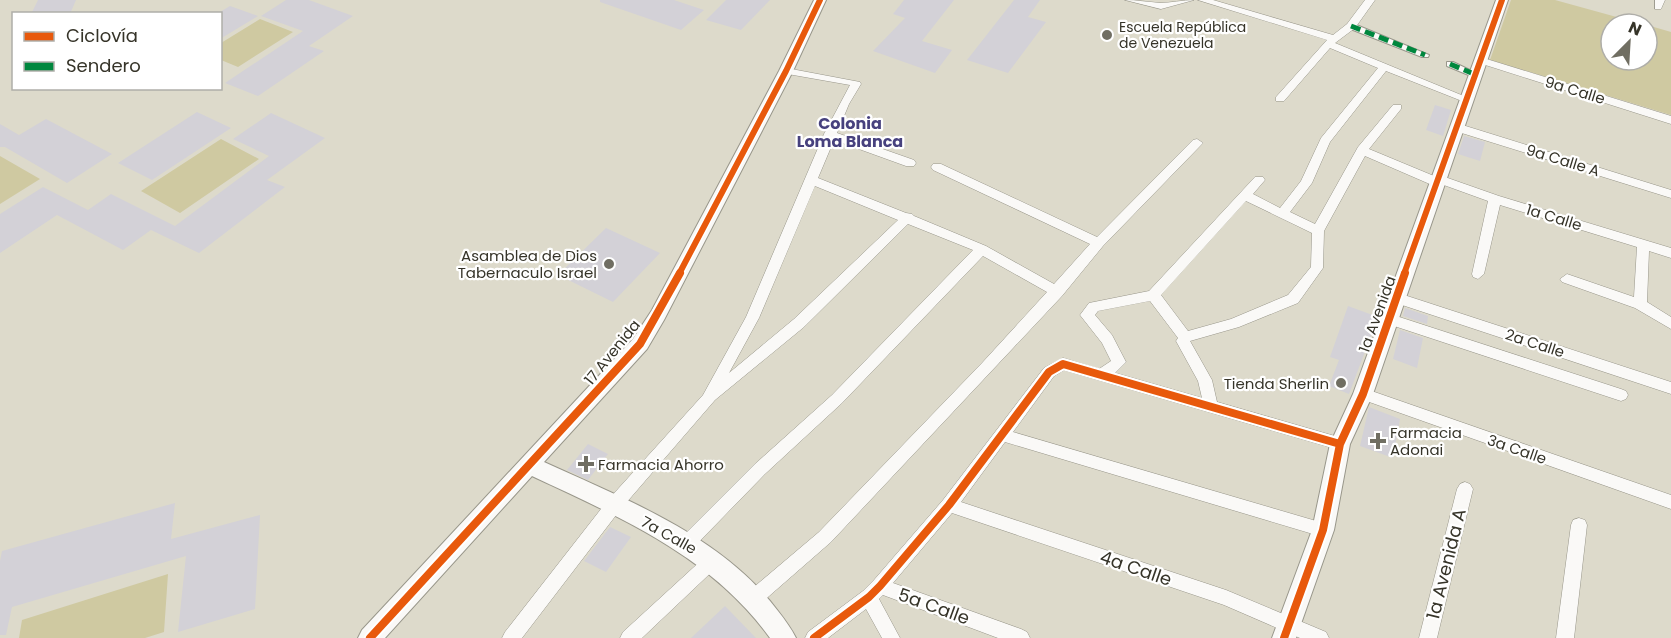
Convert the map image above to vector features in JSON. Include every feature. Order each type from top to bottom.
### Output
[{"type":"street","name":"17 Avenida","points":[[370,638],[640,344],[786,71],[820,0]]},
{"type":"street","points":[[1130,0],[1161,6],[1189,0]]},
{"type":"street","points":[[1203,0],[1331,41],[1384,67],[1466,99]]},
{"type":"street","points":[[1280,99],[1331,41],[1351,26],[1370,0]]},
{"type":"street","name":"1a Avenida","points":[[1287,632],[1323,530],[1340,444],[1363,394],[1390,320],[1502,0]]},
{"type":"street","points":[[1351,26],[1425,55]]},
{"type":"street","points":[[1450,64],[1477,67]]},
{"type":"street","points":[[1282,214],[1310,176],[1325,141],[1384,67]]},
{"type":"street","name":"9a Calle","points":[[1477,67],[1671,120]]},
{"type":"street","points":[[708,399],[752,318],[830,134],[856,84],[786,71]]},
{"type":"street","points":[[1185,337],[1234,323],[1293,299],[1317,268],[1318,231],[1362,150],[1397,107]]},
{"type":"street","name":"9a Calle A","points":[[1456,127],[1671,194]]},
{"type":"street","points":[[830,134],[910,163]]},
{"type":"street","points":[[754,598],[825,537],[1057,292],[1099,243],[1197,143]]},
{"type":"street","name":"1a Calle","points":[[1362,150],[1437,181],[1671,253]]},
{"type":"street","points":[[937,167],[1099,243]]},
{"type":"street","points":[[812,180],[908,217],[981,249],[1057,292]]},
{"type":"street","points":[[1099,375],[1119,362],[1107,339],[1087,315],[1089,311],[1094,307],[1153,295],[1258,180]]},
{"type":"street","points":[[1245,195],[1318,231]]},
{"type":"street","points":[[1478,274],[1495,199]]},
{"type":"street","points":[[511,638],[614,505],[708,399],[799,323],[908,217]]},
{"type":"street","points":[[1640,304],[1643,245]]},
{"type":"street","points":[[687,543],[760,469],[837,399],[981,249]]},
{"type":"street","points":[[1567,279],[1640,304],[1671,324]]},
{"type":"street","points":[[1153,295],[1185,337]]},
{"type":"street","name":"2a Calle","points":[[1398,298],[1671,388]]},
{"type":"street","points":[[1390,320],[1621,395]]},
{"type":"street","points":[[1185,337],[1183,341],[1205,380],[1211,407]]},
{"type":"street","points":[[814,638],[875,591],[949,505],[1049,372],[1063,364],[1340,444]]},
{"type":"street","name":"3a Calle","points":[[1363,394],[1671,502]]},
{"type":"street","points":[[1002,435],[1323,530]]},
{"type":"street","name":"7a Calle","points":[[530,465],[687,543],[754,598],[784,638]]},
{"type":"street","name":"1a Avenida A","points":[[1428,638],[1465,489]]},
{"type":"street","name":"4a Calle","points":[[949,505],[1226,598],[1287,632],[1320,638]]},
{"type":"street","points":[[1565,638],[1579,525]]},
{"type":"street","points":[[637,636],[711,561]]},
{"type":"street","points":[[875,591],[891,638]]},
{"type":"street","name":"5a Calle","points":[[875,591],[1021,638]]},
{"type":"shaded area","points":[[1511,0],[1555,0],[1599,12],[1599,72],[1659,72],[1659,28],[1671,32],[1671,115],[1490,60]]},
{"type":"shaded area","points":[[260,19],[293,32],[238,67],[222,60],[222,42]]},
{"type":"shaded area","points":[[221,139],[259,159],[180,213],[141,191]]},
{"type":"shaded area","points":[[0,156],[40,179],[0,204]]},
{"type":"shaded area","points":[[168,574],[164,632],[145,638],[19,638],[22,620]]},
{"type":"building","points":[[38,0],[76,0],[71,12],[32,12]]},
{"type":"building","points":[[286,0],[309,0],[353,16],[309,46],[324,51],[258,96],[225,83],[303,31],[261,16]]},
{"type":"building","points":[[600,0],[674,0],[704,10],[681,30],[600,2]]},
{"type":"building","points":[[726,0],[770,0],[741,30],[706,20]]},
{"type":"building","points":[[904,0],[954,0],[922,41],[952,50],[935,73],[873,51],[905,18],[893,14]]},
{"type":"building","points":[[1014,0],[1040,0],[1028,17],[1046,22],[1008,73],[967,60]]},
{"type":"building","points":[[230,6],[258,16],[222,38],[222,12],[220,12]]},
{"type":"building","points":[[1435,105],[1451,110],[1443,136],[1426,130]]},
{"type":"building","points":[[197,112],[231,128],[152,180],[118,163]]},
{"type":"building","points":[[271,113],[325,138],[267,180],[285,187],[199,253],[151,230],[123,250],[57,215],[0,253],[0,214],[43,187],[88,210],[111,194],[175,226],[269,156],[233,139]]},
{"type":"building","points":[[46,119],[112,154],[67,183],[5,147],[0,147],[0,124],[19,135]]},
{"type":"building","points":[[1464,136],[1485,142],[1480,161],[1458,154]]},
{"type":"building","name":"Asamblea de Dios Tabernaculo Israel","points":[[606,228],[660,253],[613,302],[558,275]]},
{"type":"building","points":[[1348,306],[1378,317],[1349,394],[1329,386],[1339,360],[1330,357]]},
{"type":"building","points":[[1405,308],[1428,316],[1427,324],[1403,316]]},
{"type":"building","points":[[1400,330],[1423,338],[1417,368],[1393,359]]},
{"type":"building","points":[[1369,407],[1400,419],[1393,458],[1360,446]]},
{"type":"building","name":"Farmacia Ahorro","points":[[588,444],[608,454],[588,480],[567,470]]},
{"type":"building","points":[[175,503],[171,539],[260,515],[255,609],[178,632],[186,556],[12,607],[6,635],[0,635],[2,551]]},
{"type":"building","points":[[610,527],[631,537],[606,572],[584,561]]},
{"type":"building","points":[[725,606],[756,638],[691,638]]},
{"type":"marked path","points":[[1351,26],[1425,55]]},
{"type":"marked path","points":[[1450,64],[1474,74]]},
{"type":"cycle path","points":[[370,638],[640,344],[658,315],[786,71],[820,0]]},
{"type":"cycle path","points":[[1284,638],[1323,530],[1340,444],[1363,394],[1502,0]]},
{"type":"cycle path","points":[[814,638],[869,597],[880,586],[949,505],[1049,372],[1063,364],[1340,444]]},
{"type":"place","name":"Escuela República de Venezuela","points":[[1107,35]]},
{"type":"place","name":"Asamblea de Dios Tabernaculo Israel","points":[[609,264]]},
{"type":"place","name":"Tienda Sherlin","points":[[1341,383]]},
{"type":"place","name":"Farmacia Adonai","points":[[1378,441]]},
{"type":"place","name":"Farmacia Ahorro","points":[[586,464]]},
{"type":"district","name":"Colonia Loma Blanca","points":[[850,132]]}]
